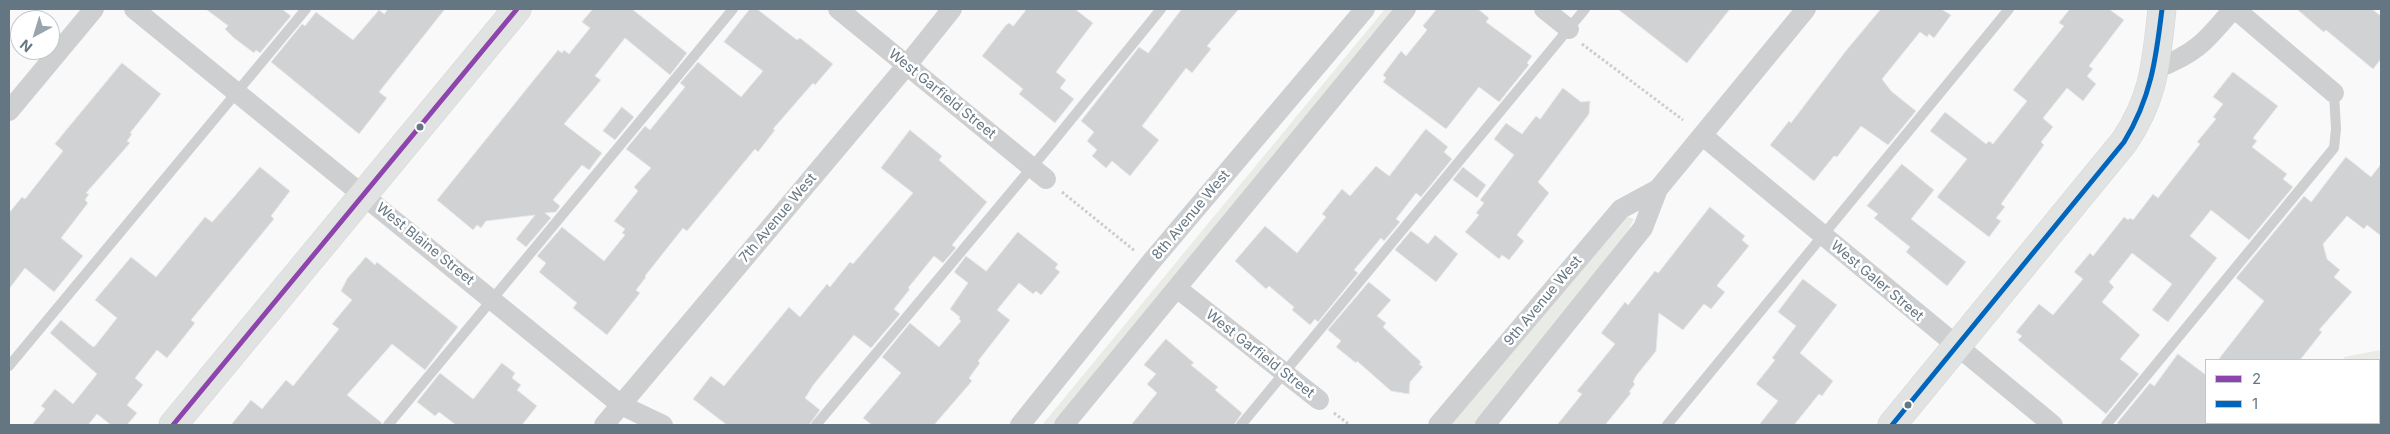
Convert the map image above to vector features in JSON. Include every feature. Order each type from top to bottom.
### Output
[{"type":"street","points":[[9,111],[94,9]]},
{"type":"street","name":"West Blaine Street","points":[[134,9],[621,405],[663,425]]},
{"type":"street","points":[[173,425],[517,9]]},
{"type":"street","name":"West Garfield Street","points":[[838,9],[1039,174]]},
{"type":"street","name":"7th Avenue West","points":[[604,425],[952,9]]},
{"type":"street","name":"8th Avenue West","points":[[1020,425],[1151,262],[1366,9]]},
{"type":"street","points":[[1064,425],[1406,9]]},
{"type":"street","points":[[1544,9],[1575,36]]},
{"type":"street","name":"9th Avenue West","points":[[1485,425],[1643,228],[1658,189],[1806,9]]},
{"type":"street","points":[[1892,425],[2124,142],[2143,110],[2155,69],[2162,9]]},
{"type":"street","points":[[2155,69],[2194,52],[2234,9],[2334,93]]},
{"type":"street","name":"West Galer Street","points":[[1703,136],[2053,425]]},
{"type":"street","name":"9th Avenue West","points":[[1438,425],[1621,209],[1658,189]]},
{"type":"street","name":"West Garfield Street","points":[[1178,288],[1324,405]]},
{"type":"street","name":"West Blaine Street","points":[[621,405],[633,425]]},
{"type":"lane","points":[[9,366],[306,9]]},
{"type":"lane","points":[[388,425],[491,298],[733,9]]},
{"type":"lane","points":[[816,425],[1039,174],[1161,9]]},
{"type":"lane","points":[[1241,425],[1284,372],[1575,36],[1585,9]]},
{"type":"lane","points":[[1667,425],[2009,9]]},
{"type":"lane","points":[[2106,425],[2334,148],[2336,129],[2334,93]]},
{"type":"path","points":[[1575,36],[1684,120]]},
{"type":"path","points":[[1062,192],[1135,251]]},
{"type":"path","points":[[1324,405],[1350,425]]},
{"type":"shaded area","points":[[1385,9],[1396,9],[1053,425],[1042,425]]},
{"type":"shaded area","points":[[1628,217],[1634,219],[1627,232],[1475,425],[1447,425]]},
{"type":"shaded area","points":[[2381,350],[2381,385],[2380,359],[2345,359],[2344,357]]},
{"type":"building","points":[[206,9],[282,9],[291,16],[260,53],[256,50],[254,53],[234,38],[225,29],[228,26]]},
{"type":"building","points":[[388,9],[445,9],[379,92],[387,98],[359,134],[271,62],[302,24],[305,26],[316,12],[353,40],[379,10],[384,14]]},
{"type":"building","points":[[593,9],[632,9],[687,53],[670,75],[625,38],[595,76],[601,80],[564,124],[602,153],[589,170],[582,165],[553,200],[560,206],[556,212],[545,213],[551,218],[526,247],[516,239],[535,215],[486,221],[481,228],[477,225],[473,230],[437,200],[558,50],[562,53],[564,50],[569,54],[590,28],[582,22]]},
{"type":"building","points":[[750,9],[757,9],[797,40],[800,38],[833,64],[815,85],[813,83],[773,129],[775,130],[758,152],[755,149],[687,231],[683,228],[645,276],[636,290],[640,293],[607,335],[573,308],[577,303],[539,272],[546,263],[537,256],[562,227],[604,261],[625,235],[622,233],[625,229],[614,221],[638,191],[634,187],[651,168],[626,149],[645,126],[650,130],[685,87],[680,83],[698,62],[741,97],[763,71],[724,42]]},
{"type":"building","points":[[1027,9],[1075,9],[1093,23],[1056,72],[1066,80],[1060,88],[1074,99],[1055,123],[1019,94],[1023,89],[982,56],[1006,25],[1009,23],[1013,26]]},
{"type":"building","points":[[1182,9],[1239,9],[1207,46],[1211,49],[1192,73],[1186,68],[1142,126],[1159,140],[1130,176],[1112,161],[1106,168],[1092,156],[1097,150],[1087,141],[1094,132],[1081,121],[1139,47],[1148,53]]},
{"type":"building","points":[[1437,9],[1478,9],[1489,18],[1486,22],[1532,56],[1527,63],[1529,65],[1499,102],[1479,87],[1446,129],[1383,82],[1386,78],[1383,75],[1401,51],[1406,56],[1427,30],[1423,26]]},
{"type":"building","points":[[1618,9],[1730,9],[1687,63]]},
{"type":"building","points":[[1881,9],[1941,9],[1951,15],[1934,38],[1929,34],[1927,37],[1920,32],[1882,79],[1891,91],[1916,111],[1888,145],[1861,126],[1837,157],[1834,156],[1814,181],[1770,145],[1789,121],[1791,123],[1845,52]]},
{"type":"building","points":[[2070,9],[2109,9],[2124,20],[2089,66],[2093,69],[2087,76],[2096,84],[2083,101],[2067,88],[2043,118],[2053,127],[2041,142],[2044,145],[2001,204],[2005,207],[1996,218],[2001,221],[1989,237],[1937,197],[1967,159],[1930,131],[1945,112],[1986,144],[1989,141],[1993,144],[2027,101],[2013,90],[2064,26],[2059,23]]},
{"type":"building","points":[[2297,9],[2372,9],[2381,16],[2381,59],[2373,69]]},
{"type":"building","points":[[122,63],[161,94],[130,133],[132,134],[127,141],[130,143],[86,193],[89,194],[85,200],[88,203],[61,238],[83,256],[54,292],[25,268],[9,289],[9,213],[22,197],[25,199],[63,151],[55,144]]},
{"type":"building","points":[[2233,72],[2278,106],[2253,138],[2257,141],[2252,147],[2287,174],[2283,179],[2293,187],[2249,240],[2211,210],[2190,236],[2217,258],[2168,322],[2152,310],[2172,284],[2132,253],[2109,282],[2114,287],[2102,302],[2140,335],[2120,359],[2139,374],[2106,414],[2018,340],[2022,336],[2016,332],[2039,304],[2053,315],[2083,279],[2074,272],[2090,253],[2093,256],[2124,217],[2128,220],[2130,218],[2133,220],[2153,194],[2158,198],[2200,144],[2197,142],[2216,119],[2213,117],[2223,104],[2213,97]]},
{"type":"building","points":[[1563,88],[1581,102],[1590,101],[1589,114],[1538,182],[1549,193],[1517,235],[1524,241],[1509,260],[1502,255],[1499,259],[1465,232],[1479,215],[1476,213],[1484,203],[1480,200],[1514,155],[1494,139],[1506,123],[1522,134],[1536,116],[1540,119]]},
{"type":"building","points":[[622,107],[634,117],[615,140],[603,131]]},
{"type":"building","points":[[1426,129],[1448,147],[1444,152],[1452,159],[1421,197],[1416,193],[1396,219],[1400,222],[1384,241],[1381,238],[1354,270],[1358,273],[1318,322],[1315,319],[1310,325],[1292,310],[1294,307],[1269,286],[1266,289],[1235,261],[1265,226],[1297,253],[1326,217],[1322,214],[1342,189],[1350,196],[1376,166],[1389,176]]},
{"type":"building","points":[[910,130],[942,156],[939,160],[987,202],[952,245],[956,248],[943,263],[934,256],[908,288],[910,289],[894,309],[900,314],[871,348],[854,335],[814,384],[805,398],[820,410],[809,425],[727,425],[693,399],[711,376],[724,386],[789,307],[800,317],[827,284],[830,287],[850,262],[853,264],[913,193],[881,168]]},
{"type":"building","points":[[2346,157],[2371,177],[2381,164],[2381,236],[2367,225],[2364,229],[2347,216],[2323,244],[2327,259],[2340,270],[2334,277],[2352,292],[2319,330],[2322,332],[2301,359],[2219,359],[2264,301],[2236,278],[2304,196],[2311,202]]},
{"type":"building","points":[[1902,164],[1934,190],[1911,219],[1966,262],[1947,286],[1906,252],[1910,247],[1874,218],[1878,214],[1867,206]]},
{"type":"building","points":[[260,167],[290,191],[271,216],[274,219],[191,320],[195,323],[167,358],[157,350],[135,378],[143,385],[127,405],[137,413],[127,425],[111,425],[97,414],[88,425],[32,425],[45,409],[41,406],[55,389],[73,404],[97,374],[50,333],[61,320],[93,347],[95,346],[117,318],[95,300],[131,257],[156,277],[205,217],[212,222]]},
{"type":"building","points":[[1463,167],[1486,185],[1477,198],[1453,180]]},
{"type":"building","points":[[1710,207],[1745,236],[1742,240],[1749,246],[1718,284],[1717,286],[1725,292],[1711,309],[1704,304],[1683,330],[1659,313],[1656,351],[1636,376],[1633,382],[1635,384],[1629,392],[1631,393],[1605,425],[1557,425],[1582,394],[1577,391],[1615,344],[1601,333],[1625,302],[1628,305],[1655,271],[1658,273]]},
{"type":"building","points":[[1411,231],[1428,244],[1435,235],[1458,254],[1436,282],[1395,250]]},
{"type":"building","points":[[1018,232],[1058,264],[1055,268],[1060,272],[1041,295],[1036,291],[1033,294],[1019,283],[997,310],[1010,320],[978,361],[980,363],[969,378],[972,381],[934,425],[872,425],[863,418],[901,373],[882,357],[910,323],[939,347],[961,321],[960,317],[950,309],[968,283],[954,272],[966,256],[986,271]]},
{"type":"building","points":[[366,257],[375,265],[377,262],[458,327],[425,370],[392,344],[347,395],[382,423],[381,425],[231,425],[251,400],[262,409],[286,380],[293,386],[339,329],[332,324],[352,300],[341,291],[347,279]]},
{"type":"building","points":[[1803,279],[1837,305],[1800,353],[1833,381],[1822,396],[1819,394],[1794,425],[1759,425],[1778,401],[1756,384],[1775,360],[1772,358],[1796,326],[1778,312]]},
{"type":"building","points":[[1369,282],[1391,300],[1377,316],[1386,323],[1383,327],[1421,362],[1419,364],[1423,367],[1410,382],[1409,394],[1391,391],[1357,361],[1356,363],[1336,347],[1341,341],[1328,330]]},
{"type":"building","points":[[1166,339],[1194,363],[1191,365],[1218,387],[1215,390],[1242,413],[1234,425],[1131,425],[1157,393],[1147,384],[1156,374],[1144,365]]},
{"type":"building","points":[[2178,354],[2205,374],[2206,425],[2120,425],[2117,423],[2150,383],[2154,386]]},
{"type":"building","points":[[502,363],[515,373],[512,378],[521,385],[517,390],[537,406],[522,425],[456,425],[439,412],[435,416],[417,402],[440,373],[473,399]]},
{"type":"transit line","name":"2","points":[[173,425],[517,9]]},
{"type":"transit line","name":"1","points":[[1892,425],[2124,142],[2140,110],[2151,78],[2162,9]]}]
